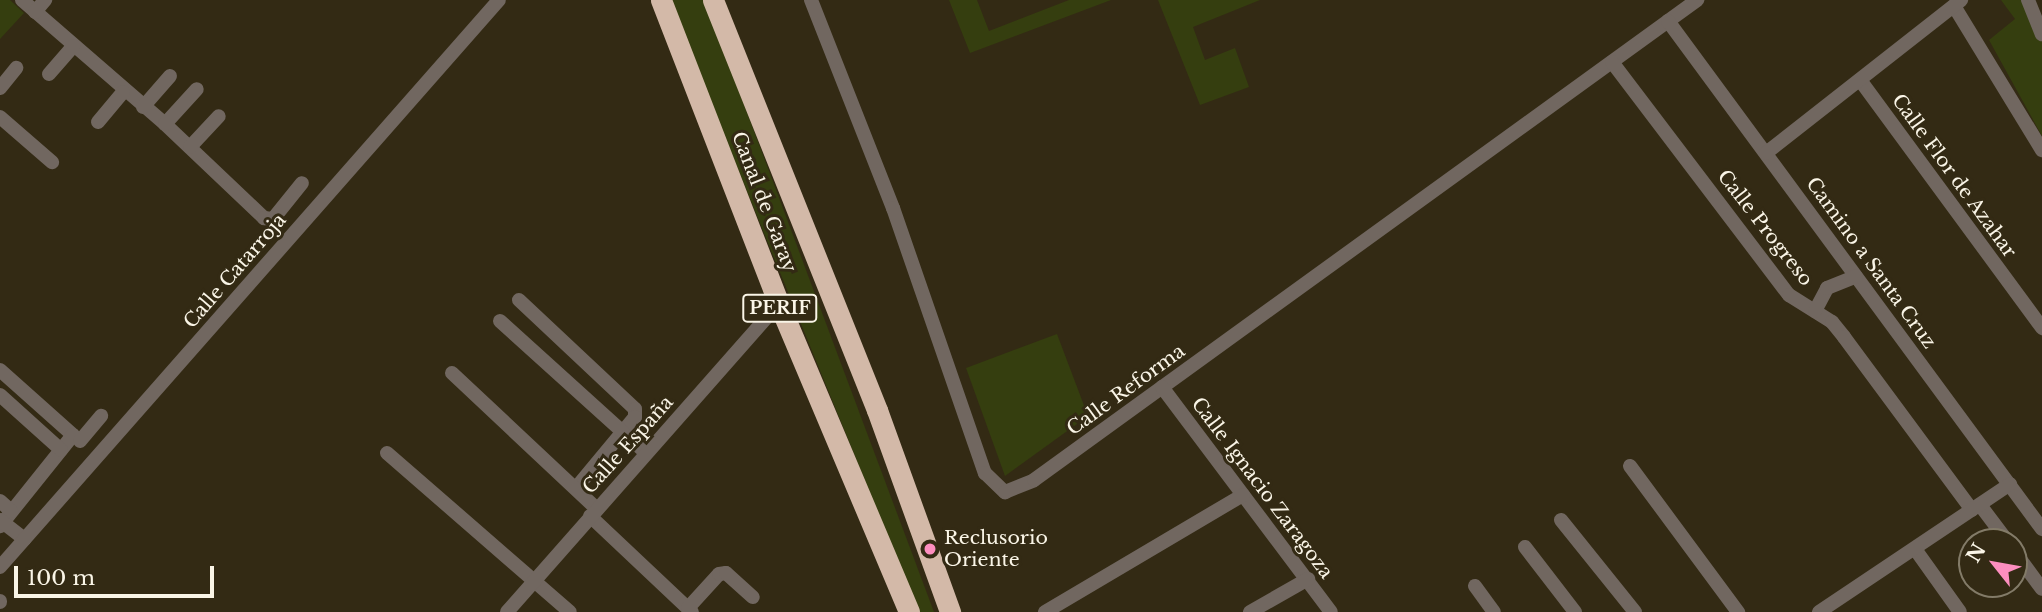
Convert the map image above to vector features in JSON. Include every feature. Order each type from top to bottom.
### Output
[{"type":"highway","name":"Canal de Garay","points":[[661,0],[779,304],[909,612]]},
{"type":"highway","name":"Canal de Garay","points":[[713,0],[877,410],[950,612]]},
{"type":"street","points":[[22,0],[123,92],[165,124],[269,220],[302,183]]},
{"type":"street","points":[[35,12],[45,0]]},
{"type":"street","name":"Calle Catarroja","points":[[0,567],[499,0]]},
{"type":"street","name":"Calle Reforma","points":[[811,0],[893,208],[985,472],[994,485],[1005,492],[1034,480],[1697,0]]},
{"type":"street","points":[[2028,0],[2042,34]]},
{"type":"street","points":[[1766,153],[1958,3],[2042,149]]},
{"type":"street","name":"Camino a Santa Cruz","points":[[1668,21],[2010,484],[2037,510],[2042,528]]},
{"type":"street","points":[[49,74],[73,46]]},
{"type":"street","name":"Calle Progreso","points":[[1612,62],[1789,295],[1815,310],[1844,337],[1995,528]]},
{"type":"street","points":[[0,88],[16,68]]},
{"type":"street","points":[[144,107],[170,76]]},
{"type":"street","name":"Calle Flor de Azahar","points":[[1860,80],[2042,328]]},
{"type":"street","points":[[165,124],[197,89]]},
{"type":"street","points":[[98,122],[123,92]]},
{"type":"street","points":[[190,147],[219,116]]},
{"type":"street","points":[[0,117],[52,162]]},
{"type":"street","points":[[1815,310],[1827,288],[1856,276]]},
{"type":"street","points":[[519,300],[635,409],[635,416],[576,488]]},
{"type":"street","name":"Calle España","points":[[507,612],[779,304]]},
{"type":"street","points":[[500,321],[646,453]]},
{"type":"street","points":[[0,370],[97,457]]},
{"type":"street","points":[[452,373],[576,488],[594,512],[690,610],[719,574],[726,573],[753,597]]},
{"type":"street","name":"Calle Ignacio Zaragoza","points":[[1162,387],[1331,612]]},
{"type":"street","points":[[0,394],[61,450]]},
{"type":"street","points":[[24,540],[3,516],[61,450],[101,416]]},
{"type":"street","points":[[387,453],[570,612]]},
{"type":"street","points":[[1630,466],[1738,612]]},
{"type":"street","points":[[1819,612],[1838,607],[1914,549],[2010,484]]},
{"type":"street","points":[[1045,612],[1243,495]]},
{"type":"street","points":[[1561,520],[1635,612]]},
{"type":"street","points":[[1525,547],[1575,612]]},
{"type":"street","points":[[1914,549],[1960,612]]},
{"type":"street","points":[[2028,570],[2042,589]]},
{"type":"street","points":[[1250,612],[1308,579]]},
{"type":"street","points":[[1475,586],[1494,612]]},
{"type":"green space","points":[[0,0],[10,0],[24,13],[0,39]]},
{"type":"green space","points":[[669,0],[705,0],[934,612],[919,612],[916,606]]},
{"type":"green space","points":[[949,0],[977,0],[989,31],[1069,0],[1111,0],[970,53]]},
{"type":"green space","points":[[1158,0],[1260,0],[1193,27],[1205,60],[1235,48],[1249,87],[1200,105]]},
{"type":"green space","points":[[2001,0],[2026,0],[2042,38],[2042,136],[1989,40],[2015,19]]},
{"type":"green space","points":[[1057,334],[1088,416],[1005,476],[966,368]]},
{"type":"place","name":"Reclusorio Oriente","points":[[930,549]]}]
